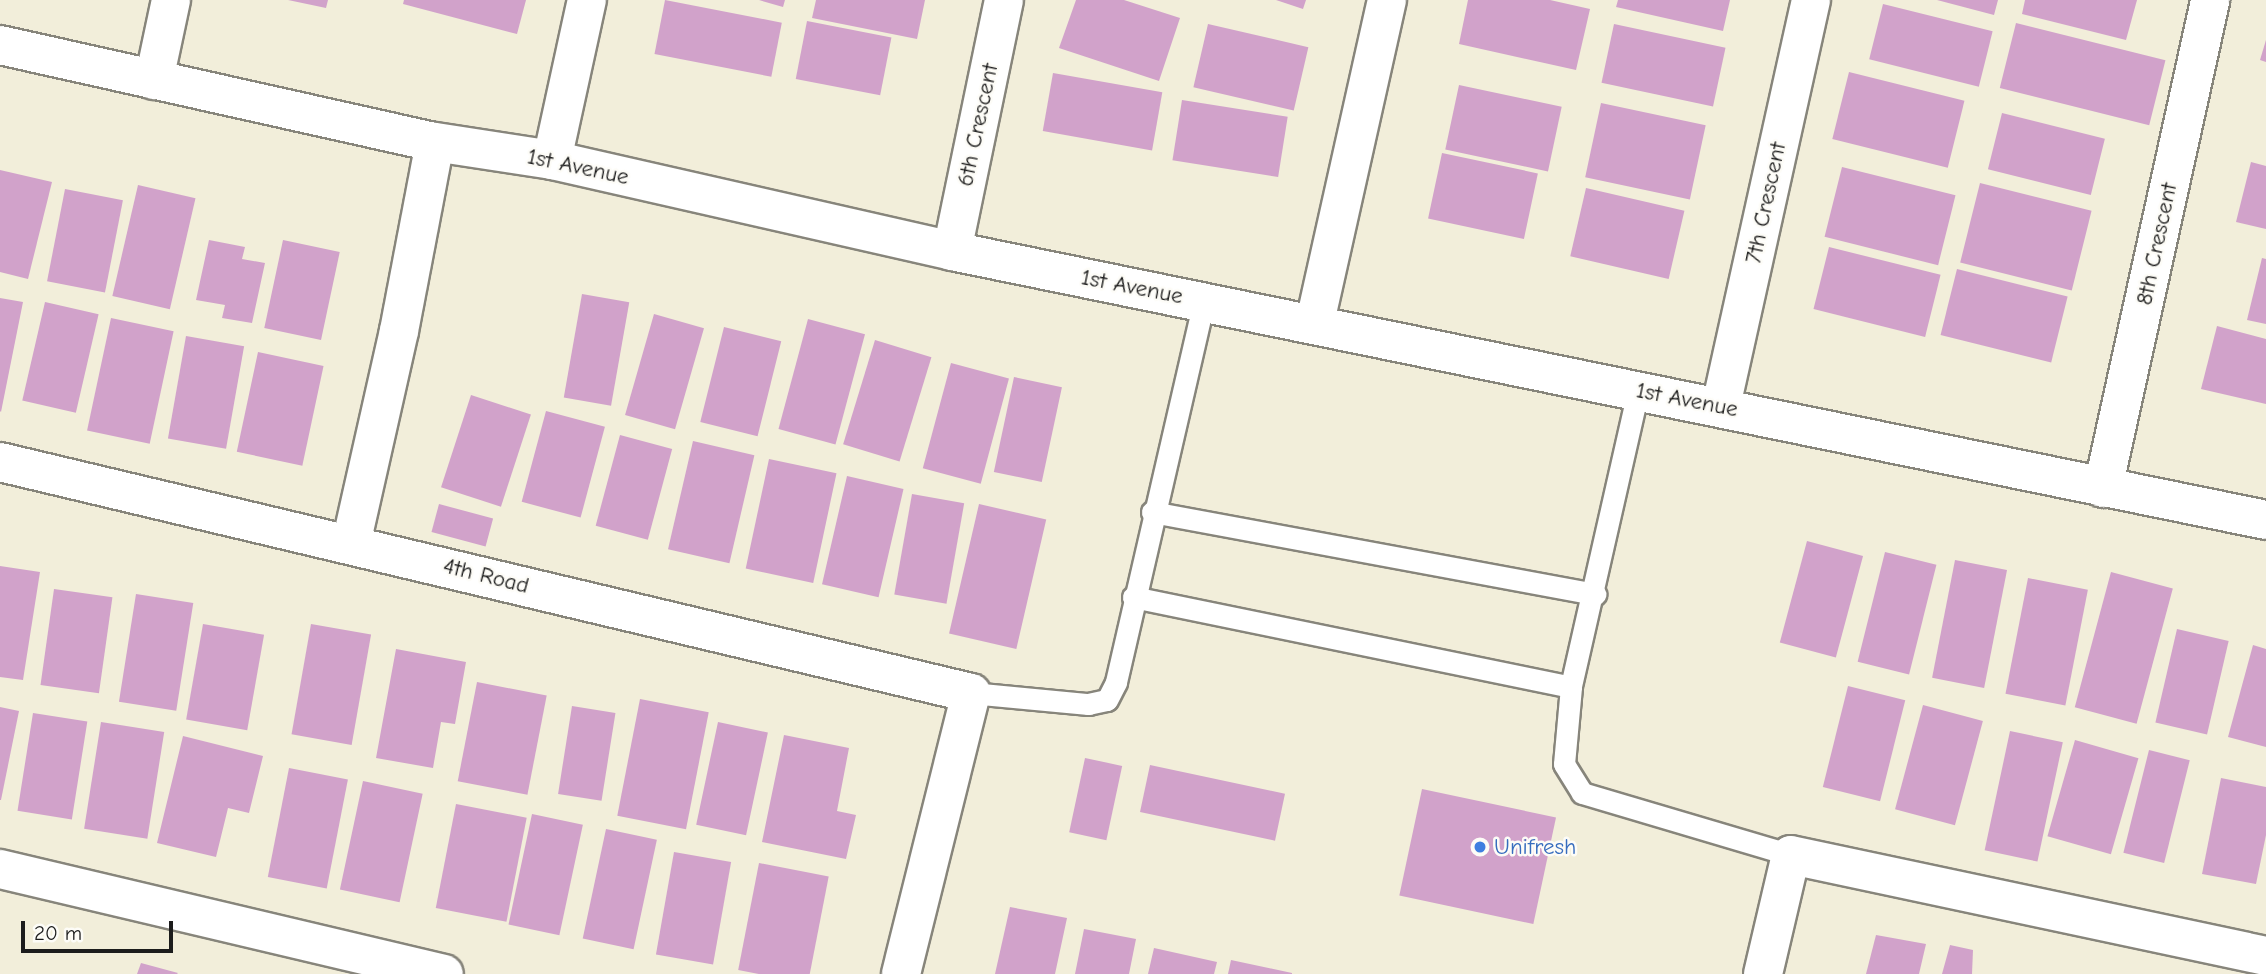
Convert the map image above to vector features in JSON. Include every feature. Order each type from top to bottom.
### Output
[{"type":"street","points":[[154,80],[171,0]]},
{"type":"street","points":[[552,159],[587,0]]},
{"type":"street","name":"6th Crescent","points":[[952,251],[1004,0]]},
{"type":"street","points":[[1315,322],[1387,0]]},
{"type":"street","name":"7th Crescent","points":[[1721,406],[1811,0]]},
{"type":"street","name":"8th Crescent","points":[[2103,488],[2210,0]]},
{"type":"street","name":"1st Avenue","points":[[0,45],[435,142],[552,159],[952,251],[1315,322],[2266,520]]},
{"type":"street","points":[[351,544],[399,331],[435,142]]},
{"type":"street","name":"4th Road","points":[[0,462],[971,693]]},
{"type":"street","points":[[901,974],[971,693]]},
{"type":"street","points":[[1763,974],[1791,855],[2266,956]]},
{"type":"street","points":[[0,869],[444,974]]},
{"type":"lane","points":[[971,693],[1088,704],[1107,701],[1115,682],[1152,512],[1204,301]]},
{"type":"lane","points":[[1637,391],[1595,594],[1572,687],[1564,764],[1582,793],[1791,855]]},
{"type":"lane","points":[[1152,512],[1595,594]]},
{"type":"lane","points":[[1133,597],[1572,687]]},
{"type":"building","points":[[288,0],[328,0],[326,8]]},
{"type":"building","points":[[404,0],[526,0],[517,34],[403,4]]},
{"type":"building","points":[[665,0],[782,23],[771,77],[655,54]]},
{"type":"building","points":[[759,0],[785,0],[783,7]]},
{"type":"building","points":[[816,0],[925,0],[917,39],[812,18]]},
{"type":"building","points":[[1076,0],[1124,0],[1180,18],[1159,81],[1059,48]]},
{"type":"building","points":[[1276,0],[1306,0],[1303,9]]},
{"type":"building","points":[[1468,0],[1550,0],[1590,9],[1576,70],[1459,44]]},
{"type":"building","points":[[1618,0],[1730,0],[1723,31],[1616,7]]},
{"type":"building","points":[[1937,0],[1998,0],[1994,15]]},
{"type":"building","points":[[2025,0],[2137,0],[2126,40],[2022,14]]},
{"type":"building","points":[[1883,4],[1993,31],[1979,87],[1869,59]]},
{"type":"building","points":[[807,21],[891,37],[880,95],[796,79]]},
{"type":"building","points":[[2016,23],[2165,60],[2149,125],[2000,88]]},
{"type":"building","points":[[1208,24],[1308,47],[1294,111],[1193,87]]},
{"type":"building","points":[[1614,24],[1726,48],[1713,106],[1602,83]]},
{"type":"building","points":[[2266,40],[2266,62],[2260,60]]},
{"type":"building","points":[[1849,72],[1964,101],[1948,168],[1832,139]]},
{"type":"building","points":[[1053,73],[1162,92],[1152,150],[1043,131]]},
{"type":"building","points":[[1459,85],[1562,107],[1548,171],[1445,150]]},
{"type":"building","points":[[1182,100],[1288,117],[1278,177],[1172,160]]},
{"type":"building","points":[[1601,103],[1706,125],[1690,200],[1585,177]]},
{"type":"building","points":[[2002,113],[2105,139],[2091,195],[1988,169]]},
{"type":"building","points":[[1442,153],[1538,173],[1524,239],[1428,219]]},
{"type":"building","points":[[2251,162],[2266,166],[2266,229],[2236,222]]},
{"type":"building","points":[[1842,167],[1956,195],[1938,265],[1825,237]]},
{"type":"building","points":[[0,170],[52,182],[28,279],[0,272]]},
{"type":"building","points":[[1980,183],[2092,211],[2072,290],[1960,263]]},
{"type":"building","points":[[138,185],[195,198],[170,309],[112,296]]},
{"type":"building","points":[[1586,188],[1684,211],[1669,279],[1570,256]]},
{"type":"building","points":[[65,189],[123,200],[105,293],[47,281]]},
{"type":"building","points":[[209,240],[245,247],[242,259],[265,263],[252,323],[222,318],[225,305],[196,300]]},
{"type":"building","points":[[283,240],[340,252],[321,340],[264,328]]},
{"type":"building","points":[[1829,247],[1941,275],[1925,337],[1814,309]]},
{"type":"building","points":[[2262,258],[2266,259],[2266,324],[2247,320]]},
{"type":"building","points":[[1957,269],[2068,297],[2051,363],[1941,335]]},
{"type":"building","points":[[582,294],[629,302],[611,406],[564,397]]},
{"type":"building","points":[[0,298],[23,302],[1,412],[0,411]]},
{"type":"building","points":[[45,302],[99,314],[76,413],[22,400]]},
{"type":"building","points":[[654,314],[704,328],[675,429],[625,415]]},
{"type":"building","points":[[111,318],[174,331],[150,444],[87,430]]},
{"type":"building","points":[[808,319],[865,334],[835,444],[778,429]]},
{"type":"building","points":[[2217,326],[2266,339],[2266,404],[2201,389]]},
{"type":"building","points":[[724,327],[781,341],[758,436],[700,422]]},
{"type":"building","points":[[186,336],[244,346],[226,449],[168,438]]},
{"type":"building","points":[[875,340],[931,357],[900,461],[843,444]]},
{"type":"building","points":[[258,352],[324,366],[302,466],[237,452]]},
{"type":"building","points":[[951,363],[1009,379],[981,484],[923,468]]},
{"type":"building","points":[[1014,377],[1062,387],[1042,482],[994,472]]},
{"type":"building","points":[[471,395],[531,414],[501,507],[441,487]]},
{"type":"building","points":[[546,411],[605,427],[581,518],[522,502]]},
{"type":"building","points":[[620,435],[672,449],[648,540],[596,526]]},
{"type":"building","points":[[693,441],[754,455],[729,563],[668,549]]},
{"type":"building","points":[[769,459],[836,473],[813,583],[746,569]]},
{"type":"building","points":[[847,476],[904,489],[879,597],[822,584]]},
{"type":"building","points":[[912,494],[964,503],[946,604],[894,594]]},
{"type":"building","points":[[439,504],[493,518],[486,547],[431,532]]},
{"type":"building","points":[[979,504],[1046,520],[1016,649],[949,634]]},
{"type":"building","points":[[1807,541],[1863,556],[1836,657],[1780,642]]},
{"type":"building","points":[[1885,552],[1936,565],[1909,674],[1858,662]]},
{"type":"building","points":[[1955,560],[2007,570],[1984,688],[1932,678]]},
{"type":"building","points":[[0,566],[40,572],[23,680],[0,677]]},
{"type":"building","points":[[2111,572],[2173,589],[2137,724],[2075,707]]},
{"type":"building","points":[[2028,578],[2088,590],[2065,705],[2005,694]]},
{"type":"building","points":[[54,589],[112,597],[99,693],[41,685]]},
{"type":"building","points":[[136,594],[193,603],[176,711],[119,702]]},
{"type":"building","points":[[203,624],[264,635],[247,730],[186,720]]},
{"type":"building","points":[[311,624],[371,635],[352,745],[292,734]]},
{"type":"building","points":[[2177,629],[2229,641],[2207,734],[2155,723]]},
{"type":"building","points":[[2253,645],[2266,649],[2266,747],[2228,737]]},
{"type":"building","points":[[396,649],[466,662],[455,724],[441,722],[433,768],[376,758]]},
{"type":"building","points":[[477,682],[547,696],[527,795],[458,781]]},
{"type":"building","points":[[1848,686],[1905,700],[1880,801],[1823,787]]},
{"type":"building","points":[[640,699],[709,712],[686,829],[617,816]]},
{"type":"building","points":[[1923,705],[1983,721],[1955,825],[1895,809]]},
{"type":"building","points":[[572,706],[615,713],[602,801],[558,794]]},
{"type":"building","points":[[0,707],[19,711],[1,800],[0,800]]},
{"type":"building","points":[[33,713],[87,722],[72,819],[18,811]]},
{"type":"building","points":[[101,722],[164,732],[147,839],[84,829]]},
{"type":"building","points":[[718,722],[768,733],[746,835],[696,825]]},
{"type":"building","points":[[2010,731],[2063,742],[2037,862],[1985,850]]},
{"type":"building","points":[[784,735],[849,748],[837,811],[856,815],[846,859],[762,842]]},
{"type":"building","points":[[183,736],[263,756],[249,813],[228,808],[216,857],[157,843]]},
{"type":"building","points":[[2075,740],[2138,758],[2111,854],[2047,836]]},
{"type":"building","points":[[2149,750],[2190,760],[2164,863],[2123,853]]},
{"type":"building","points":[[1085,758],[1122,766],[1106,840],[1069,832]]},
{"type":"building","points":[[1150,765],[1285,794],[1275,841],[1140,812]]},
{"type":"building","points":[[289,768],[348,779],[327,888],[268,877]]},
{"type":"building","points":[[2221,778],[2266,787],[2266,835],[2256,884],[2202,874]]},
{"type":"building","points":[[363,781],[423,794],[400,902],[340,890]]},
{"type":"building","points":[[1422,789],[1556,817],[1533,924],[1399,896]]},
{"type":"building","points":[[456,804],[527,818],[506,922],[436,908]]},
{"type":"building","points":[[532,814],[583,825],[559,935],[509,925]]},
{"type":"building","points":[[606,829],[657,840],[634,949],[583,939]]},
{"type":"building","points":[[674,852],[731,862],[713,964],[656,954]]},
{"type":"building","points":[[759,863],[829,877],[810,974],[759,974],[738,970]]},
{"type":"building","points":[[1010,907],[1067,918],[1055,974],[995,974]]},
{"type":"building","points":[[1084,929],[1136,939],[1129,974],[1075,974]]},
{"type":"building","points":[[1876,935],[1926,944],[1919,974],[1866,974]]},
{"type":"building","points":[[1950,945],[1973,950],[1972,974],[1942,974]]},
{"type":"building","points":[[1154,948],[1217,962],[1214,974],[1148,974]]},
{"type":"building","points":[[1231,960],[1292,973],[1292,974],[1228,974]]},
{"type":"building","points":[[141,963],[178,973],[137,974]]},
{"type":"place","name":"Unifresh","points":[[1480,847]]}]
